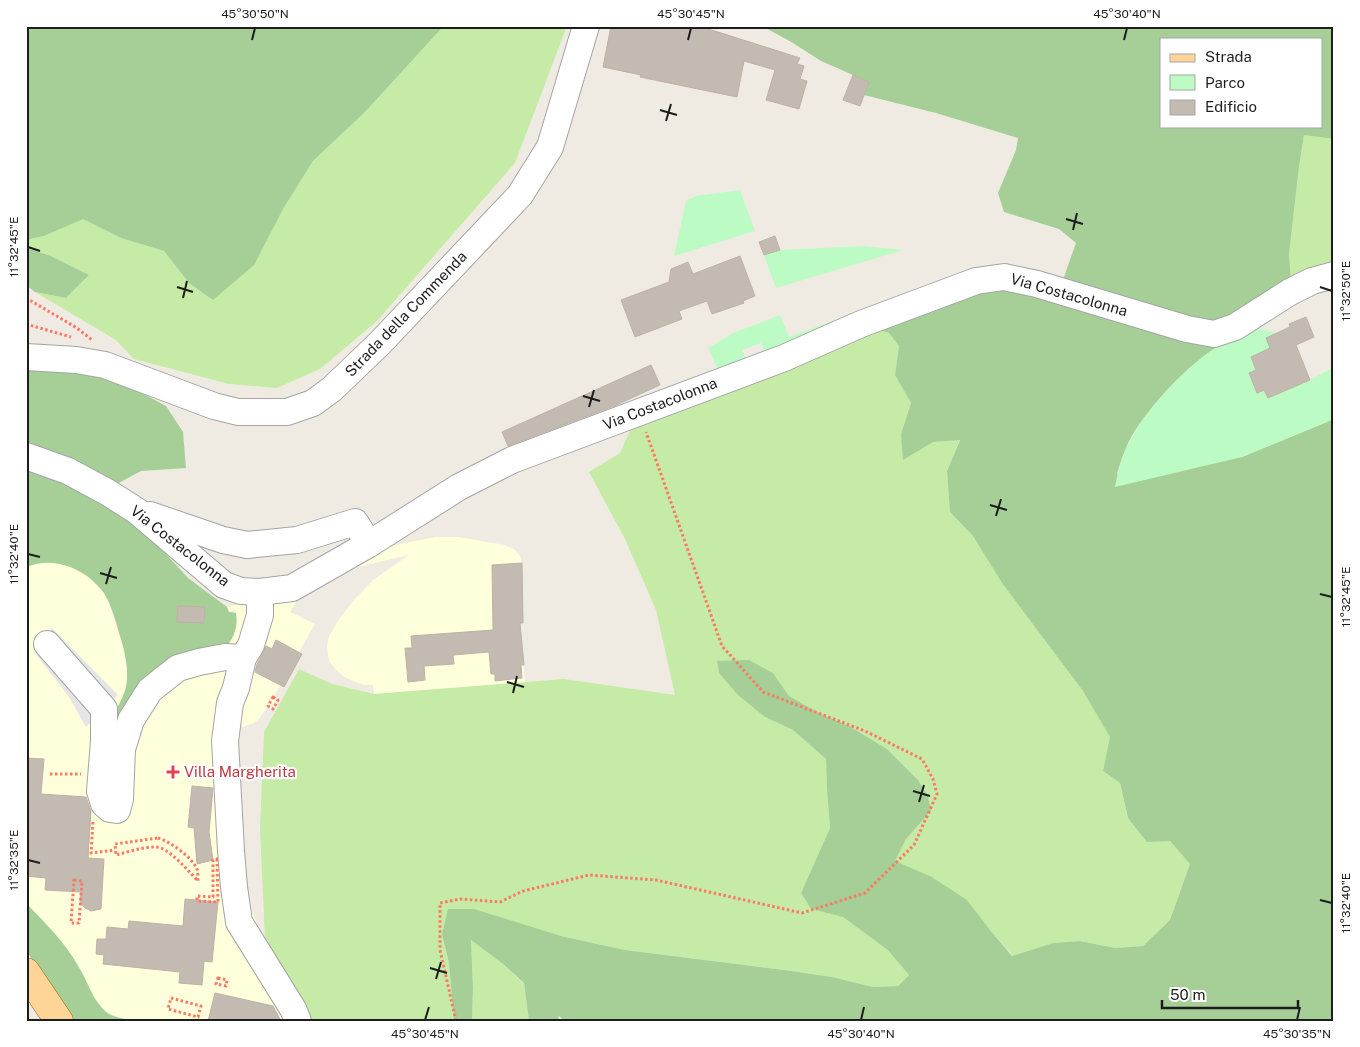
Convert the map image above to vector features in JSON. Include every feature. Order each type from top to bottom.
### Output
[{"type":"main road","points":[[26,972],[59,1021]]},
{"type":"street","name":"Strada della Commenda","points":[[26,357],[76,360],[105,365],[214,406],[238,412],[287,412],[312,403],[332,389],[380,344],[520,195],[550,147],[586,26]]},
{"type":"street","name":"Via Costacolonna","points":[[26,456],[68,471],[137,511],[224,585],[241,591],[260,592],[292,588],[369,544],[459,487],[512,460],[784,358],[861,324],[976,281],[1004,277],[1036,284],[1187,329],[1214,334],[1235,327],[1290,292],[1312,281],[1334,275]]},
{"type":"street","points":[[137,511],[223,540],[247,545],[296,540],[355,522],[369,544]]},
{"type":"street","points":[[260,592],[260,615],[251,646],[243,658],[236,688],[230,703],[225,741],[228,818],[234,887],[239,922],[293,1009],[298,1021]]},
{"type":"street","points":[[48,644],[104,709],[100,791],[104,804],[110,809],[117,810],[120,799],[122,749],[132,720],[150,690],[178,668],[225,657],[243,658]]},
{"type":"path","points":[[26,298],[77,328],[95,344],[87,341]]},
{"type":"path","points":[[26,324],[78,338]]},
{"type":"path","points":[[456,1021],[440,950],[440,903],[460,899],[500,902],[523,891],[589,875],[656,880],[802,913],[865,893],[914,845],[937,794],[934,779],[922,759],[865,731],[763,692],[722,646],[639,412]]},
{"type":"path","points":[[50,774],[101,774]]},
{"type":"path","points":[[162,839],[172,844],[192,862],[198,869],[198,881],[179,861],[157,846],[116,855],[115,844],[162,839]]},
{"type":"path","points":[[74,880],[82,881],[79,923],[71,923],[74,880]]},
{"type":"path","points":[[171,998],[201,1006],[198,1017],[168,1009],[171,998]]},
{"type":"shaded area","name":"Villa Margherita","points":[[436,537],[458,537],[505,545],[515,550],[520,556],[522,564],[523,623],[520,624],[525,683],[374,694],[373,685],[363,685],[346,678],[336,670],[329,661],[327,646],[329,636],[340,618],[373,580],[409,555],[358,567],[298,599],[290,612],[315,624],[299,652],[302,654],[284,687],[280,686],[274,697],[278,700],[273,709],[268,706],[254,723],[242,727],[232,727],[249,905],[259,928],[309,1021],[136,1021],[107,1013],[96,1001],[78,964],[58,938],[26,903],[26,567],[49,562],[69,566],[89,577],[104,593],[124,648],[128,676],[117,736],[236,629],[235,610],[228,612],[227,607],[272,596],[384,547]]},
{"type":"shaded area","points":[[52,628],[118,695],[86,727],[69,697],[35,653]]},
{"type":"green space","points":[[26,26],[441,26],[441,29],[365,112],[313,161],[283,209],[254,265],[213,300],[189,283],[164,251],[121,238],[83,219],[44,236],[26,240]]},
{"type":"green space","points":[[441,26],[567,26],[515,163],[377,321],[320,369],[277,388],[229,384],[134,359],[116,340],[35,292],[66,298],[89,275],[51,256],[26,248],[26,240],[44,236],[83,218],[121,238],[164,251],[189,283],[283,209],[313,161],[365,112],[441,29]]},
{"type":"green space","points":[[762,26],[1334,26],[1334,139],[1304,135],[1289,254],[1291,282],[1178,382],[1147,414],[1131,437],[1117,474],[1242,457],[1334,419],[1334,1021],[565,1021],[559,1016],[558,1021],[529,1021],[524,983],[503,964],[471,940],[472,1021],[454,1021],[449,963],[442,934],[448,909],[474,909],[561,936],[625,950],[832,977],[873,987],[898,986],[909,975],[888,950],[843,917],[811,909],[801,893],[830,828],[826,759],[793,730],[765,717],[738,695],[719,673],[717,661],[749,660],[773,673],[789,696],[821,714],[849,726],[887,749],[918,780],[928,796],[931,811],[906,839],[895,861],[930,876],[967,900],[1012,956],[1053,943],[1080,941],[1115,948],[1143,946],[1170,920],[1190,864],[1170,841],[1147,842],[1128,818],[1120,783],[1103,771],[1110,737],[1083,691],[1002,583],[973,536],[950,512],[947,471],[960,440],[933,442],[903,460],[901,434],[911,403],[895,375],[899,346],[889,333],[861,324],[976,281],[1059,291],[1076,243],[1059,229],[1004,212],[998,193],[1016,150],[1018,138],[936,113],[864,95],[869,82],[821,61]]},
{"type":"green space","points":[[1304,135],[1334,139],[1334,270],[1291,282],[1289,254]]},
{"type":"green space","points":[[740,190],[755,231],[674,256],[686,201],[696,196]]},
{"type":"green space","points":[[864,246],[903,250],[776,288],[764,255],[780,250]]},
{"type":"green space","points":[[26,248],[51,256],[89,275],[66,298],[35,292],[26,285]]},
{"type":"green space","points":[[1012,264],[765,352],[761,343],[742,350],[746,360],[718,370],[708,348],[733,333],[780,315],[789,337],[960,274]]},
{"type":"green space","points":[[866,326],[889,333],[899,346],[895,375],[911,403],[901,434],[904,459],[933,442],[960,439],[947,471],[950,512],[973,536],[1002,583],[1083,691],[1111,738],[1103,771],[1120,783],[1128,819],[1170,841],[1190,864],[1170,920],[1143,946],[1115,948],[1080,941],[1053,943],[1013,956],[990,930],[930,876],[894,861],[906,839],[931,811],[928,796],[918,780],[887,749],[849,726],[821,714],[789,696],[773,673],[718,661],[719,673],[765,717],[793,730],[826,759],[830,828],[801,893],[811,909],[843,917],[888,949],[909,975],[898,986],[873,987],[832,977],[625,950],[449,909],[442,934],[449,963],[454,1021],[309,1021],[265,939],[260,829],[264,732],[299,669],[332,684],[374,694],[564,679],[675,695],[656,610],[625,539],[589,472],[620,453],[632,426]]},
{"type":"green space","points":[[1252,327],[1277,333],[1266,338],[1270,348],[1251,357],[1256,370],[1249,373],[1257,392],[1264,390],[1268,398],[1310,380],[1334,367],[1334,419],[1242,457],[1115,487],[1121,461],[1129,443],[1139,425],[1159,399],[1206,354]]},
{"type":"green space","points":[[26,368],[66,370],[114,378],[166,406],[183,432],[186,468],[141,471],[115,485],[134,519],[188,578],[227,607],[229,612],[236,613],[234,633],[224,650],[119,728],[114,714],[126,687],[127,667],[115,620],[104,593],[89,577],[69,566],[48,563],[26,567]]},
{"type":"green space","points":[[26,903],[73,957],[101,1007],[113,1016],[136,1021],[72,1021],[26,950]]},
{"type":"green space","points":[[471,940],[503,964],[524,984],[529,1021],[472,1021]]},
{"type":"building","points":[[611,26],[699,26],[800,58],[797,64],[804,66],[800,79],[807,81],[799,109],[766,100],[775,70],[744,61],[737,97],[640,77],[641,75],[603,67]]},
{"type":"building","points":[[853,75],[869,82],[860,106],[843,100]]},
{"type":"building","points":[[775,236],[780,250],[764,255],[759,242]]},
{"type":"building","points":[[740,256],[755,296],[743,301],[744,303],[712,314],[707,301],[679,311],[682,319],[635,337],[621,300],[669,282],[671,269],[688,262],[693,274]]},
{"type":"building","points":[[1306,317],[1314,337],[1296,345],[1310,380],[1268,398],[1264,390],[1257,393],[1249,373],[1256,370],[1251,357],[1270,348],[1266,338],[1290,327],[1289,324]]},
{"type":"building","points":[[651,365],[660,385],[614,406],[508,446],[502,432]]},
{"type":"building","points":[[522,563],[523,623],[520,623],[524,665],[521,665],[522,678],[495,681],[495,674],[491,674],[489,652],[453,655],[454,664],[424,666],[425,680],[408,682],[405,648],[412,648],[411,636],[493,630],[492,565]]},
{"type":"building","points":[[178,606],[205,607],[204,623],[177,622]]},
{"type":"building","points":[[276,640],[302,654],[284,687],[255,672],[266,646],[272,649]]},
{"type":"building","points":[[26,758],[44,759],[41,794],[86,797],[91,811],[88,858],[104,859],[101,909],[91,911],[85,908],[80,902],[81,892],[45,890],[46,878],[26,876]]},
{"type":"building","points":[[192,786],[213,788],[209,832],[213,860],[197,864],[194,828],[188,827]]},
{"type":"building","points":[[185,899],[218,902],[212,962],[204,961],[202,985],[179,983],[180,972],[103,964],[104,955],[96,954],[97,939],[106,939],[107,927],[128,929],[129,921],[183,926]]},
{"type":"building","points":[[215,993],[273,1006],[281,1021],[208,1021]]},
{"type":"place","name":"Villa Margherita","points":[[173,772]]}]
